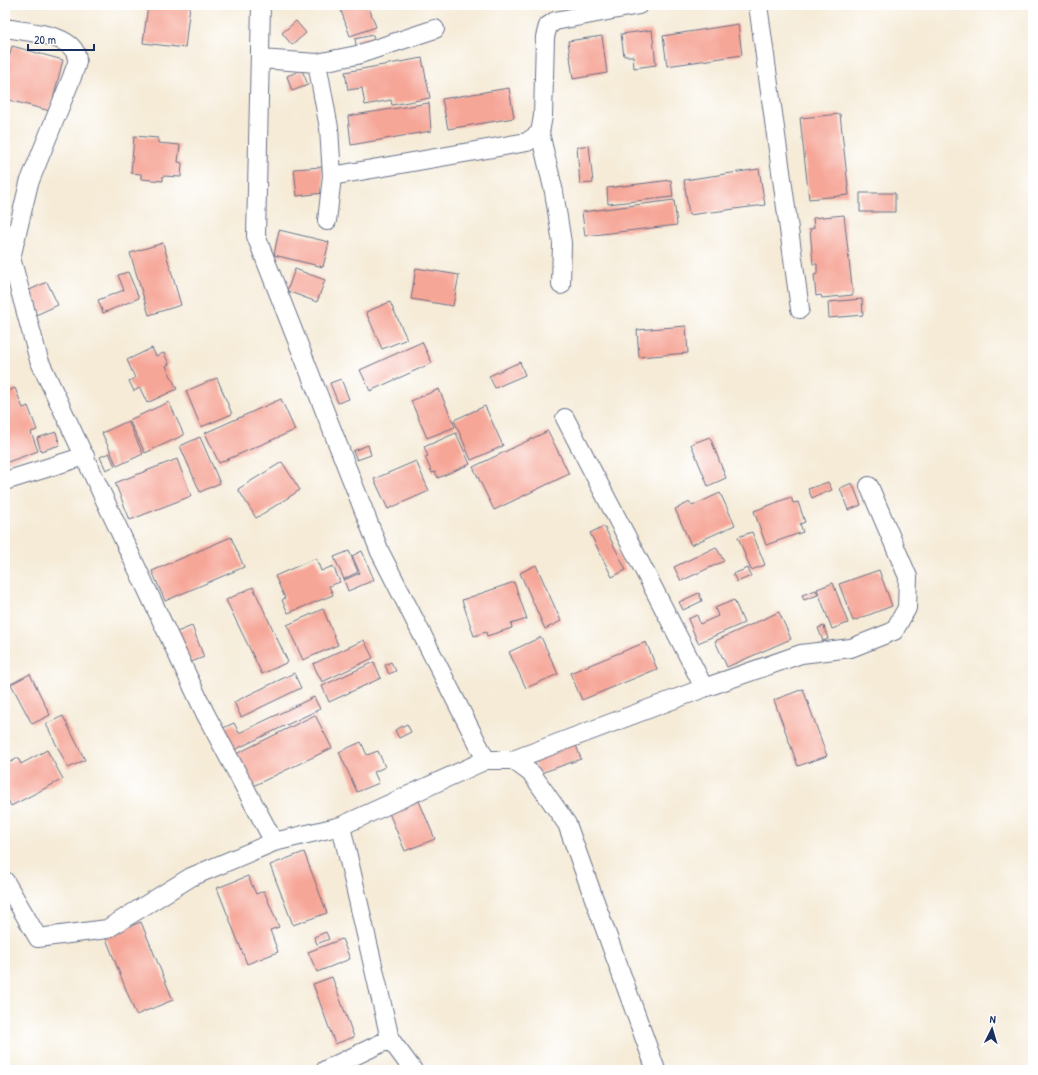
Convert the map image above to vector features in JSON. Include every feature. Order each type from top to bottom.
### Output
[{"type":"street","points":[[261,5],[256,236],[380,552],[486,760]]},
{"type":"street","points":[[561,285],[562,243],[554,192],[540,133],[543,116],[545,37],[548,26],[555,21],[639,5]]},
{"type":"street","points":[[758,5],[800,309]]},
{"type":"street","points":[[5,28],[57,37],[73,46],[77,60],[72,77],[29,183],[11,258],[39,360],[205,713],[274,842]]},
{"type":"street","points":[[260,59],[316,63],[357,55],[435,29]]},
{"type":"street","points":[[316,63],[329,128],[332,176],[327,221]]},
{"type":"street","points":[[332,176],[527,142],[540,133]]},
{"type":"street","points":[[565,418],[704,688]]},
{"type":"street","points":[[5,481],[85,456]]},
{"type":"street","points":[[5,881],[38,938],[107,929],[191,877],[274,842],[341,826],[486,760],[513,760],[704,688],[801,654],[851,648],[894,632],[907,608],[908,577],[869,486]]},
{"type":"street","points":[[513,760],[532,774],[567,824],[656,1070]]},
{"type":"street","points":[[341,826],[390,1039],[413,1070]]},
{"type":"street","points":[[325,1070],[390,1039]]},
{"type":"building","points":[[148,5],[190,5],[185,48],[143,43]]},
{"type":"building","points":[[339,5],[368,5],[376,27],[350,36]]},
{"type":"building","points":[[296,21],[306,33],[292,45],[282,33]]},
{"type":"building","points":[[738,24],[742,55],[667,66],[663,36]]},
{"type":"building","points":[[652,30],[656,65],[634,68],[633,56],[624,56],[621,34]]},
{"type":"building","points":[[373,35],[376,45],[357,50],[355,39]]},
{"type":"building","points":[[602,36],[607,73],[573,79],[568,41]]},
{"type":"building","points":[[12,46],[63,60],[50,111],[5,99],[5,73]]},
{"type":"building","points":[[422,58],[430,98],[392,105],[391,100],[365,105],[362,88],[348,90],[345,72]]},
{"type":"building","points":[[302,70],[308,85],[292,91],[287,76]]},
{"type":"building","points":[[509,88],[514,118],[448,129],[442,99]]},
{"type":"building","points":[[429,103],[431,131],[351,145],[348,116]]},
{"type":"building","points":[[840,114],[849,195],[809,199],[800,118]]},
{"type":"building","points":[[134,136],[158,138],[158,143],[180,145],[178,162],[182,163],[181,177],[163,176],[163,181],[141,179],[141,174],[131,173]]},
{"type":"building","points":[[589,145],[593,183],[580,184],[577,147]]},
{"type":"building","points":[[322,167],[324,193],[297,196],[294,169]]},
{"type":"building","points":[[759,169],[765,205],[689,215],[684,180]]},
{"type":"building","points":[[671,180],[673,197],[608,204],[607,188]]},
{"type":"building","points":[[860,193],[895,193],[895,212],[860,212]]},
{"type":"building","points":[[674,200],[677,225],[585,236],[582,212]]},
{"type":"building","points":[[844,215],[853,295],[822,298],[821,295],[816,296],[814,275],[817,274],[817,264],[813,264],[810,229],[814,228],[813,218]]},
{"type":"building","points":[[279,230],[329,242],[323,267],[274,255]]},
{"type":"building","points":[[163,243],[181,305],[149,315],[130,253]]},
{"type":"building","points":[[416,268],[459,275],[453,306],[411,299]]},
{"type":"building","points":[[295,269],[325,280],[317,302],[287,291]]},
{"type":"building","points":[[128,272],[139,298],[103,313],[98,300],[124,290],[118,275]]},
{"type":"building","points":[[47,282],[58,305],[36,315],[25,292]]},
{"type":"building","points":[[862,299],[863,315],[829,318],[828,302]]},
{"type":"building","points":[[390,302],[407,339],[382,349],[366,312]]},
{"type":"building","points":[[686,326],[688,353],[639,357],[637,330]]},
{"type":"building","points":[[422,342],[432,363],[370,391],[360,370]]},
{"type":"building","points":[[152,348],[156,356],[164,353],[169,364],[166,366],[177,389],[147,403],[140,388],[134,391],[129,381],[135,378],[127,360]]},
{"type":"building","points":[[520,362],[525,375],[495,388],[489,376]]},
{"type":"building","points":[[217,378],[232,414],[201,427],[186,391]]},
{"type":"building","points":[[341,379],[349,399],[338,403],[330,383]]},
{"type":"building","points":[[15,388],[23,408],[28,406],[37,430],[31,432],[38,451],[5,463],[5,392]]},
{"type":"building","points":[[439,389],[455,427],[427,438],[411,401]]},
{"type":"building","points":[[281,399],[295,430],[219,463],[205,433]]},
{"type":"building","points":[[169,402],[184,435],[145,453],[129,420]]},
{"type":"building","points":[[485,406],[503,446],[471,460],[454,420]]},
{"type":"building","points":[[128,421],[143,454],[117,466],[102,433]]},
{"type":"building","points":[[548,431],[569,474],[494,510],[473,467]]},
{"type":"building","points":[[56,432],[60,445],[41,451],[37,438]]},
{"type":"building","points":[[456,433],[470,464],[438,478],[435,472],[432,473],[425,457],[428,456],[424,447]]},
{"type":"building","points":[[200,437],[220,483],[200,492],[180,446]]},
{"type":"building","points":[[710,437],[726,478],[708,486],[691,444]]},
{"type":"building","points":[[368,445],[371,455],[357,460],[353,451]]},
{"type":"building","points":[[109,453],[115,466],[106,470],[100,457]]},
{"type":"building","points":[[177,459],[191,496],[130,520],[115,483]]},
{"type":"building","points":[[416,461],[429,491],[388,509],[374,479]]},
{"type":"building","points":[[282,462],[300,490],[256,518],[238,489]]},
{"type":"building","points":[[828,482],[832,490],[812,498],[808,489]]},
{"type":"building","points":[[852,483],[861,505],[848,510],[840,488]]},
{"type":"building","points":[[720,493],[735,525],[691,545],[675,509],[690,502],[692,506]]},
{"type":"building","points":[[791,497],[793,503],[798,502],[805,522],[800,524],[803,532],[766,545],[754,511]]},
{"type":"building","points":[[604,526],[626,570],[612,577],[590,533]]},
{"type":"building","points":[[752,532],[765,565],[751,570],[738,537]]},
{"type":"building","points":[[231,537],[244,567],[165,601],[152,571]]},
{"type":"building","points":[[716,547],[724,561],[681,581],[674,567]]},
{"type":"building","points":[[349,551],[358,572],[344,579],[334,557]]},
{"type":"building","points":[[362,551],[374,580],[348,591],[344,580],[360,573],[352,556]]},
{"type":"building","points":[[316,558],[321,571],[333,566],[340,582],[329,586],[333,595],[288,613],[282,600],[285,598],[275,576]]},
{"type":"building","points":[[536,565],[561,621],[545,629],[520,573]]},
{"type":"building","points":[[748,568],[751,576],[737,582],[733,574]]},
{"type":"building","points":[[879,570],[892,606],[853,621],[839,584]]},
{"type":"building","points":[[514,582],[527,619],[511,624],[512,628],[487,636],[486,632],[474,636],[462,600]]},
{"type":"building","points":[[833,583],[848,623],[832,629],[817,589]]},
{"type":"building","points":[[253,587],[288,662],[262,674],[226,600]]},
{"type":"building","points":[[816,590],[818,595],[804,600],[802,595]]},
{"type":"building","points":[[699,593],[702,601],[683,610],[679,602]]},
{"type":"building","points":[[734,600],[744,623],[698,643],[688,619],[697,615],[700,624],[718,616],[715,608]]},
{"type":"building","points":[[323,609],[338,645],[303,660],[287,625]]},
{"type":"building","points":[[779,612],[791,639],[727,667],[715,641]]},
{"type":"building","points":[[192,626],[204,657],[189,663],[177,632]]},
{"type":"building","points":[[824,626],[828,639],[823,641],[818,628]]},
{"type":"building","points":[[541,637],[558,674],[526,688],[509,652]]},
{"type":"building","points":[[364,640],[373,658],[322,682],[313,664]]},
{"type":"building","points":[[646,642],[657,669],[582,700],[570,673]]},
{"type":"building","points":[[374,662],[381,678],[329,702],[322,686]]},
{"type":"building","points":[[391,662],[396,671],[389,674],[385,665]]},
{"type":"building","points":[[294,673],[301,688],[241,717],[234,702]]},
{"type":"building","points":[[30,674],[50,715],[32,724],[11,684]]},
{"type":"building","points":[[803,689],[827,756],[798,766],[774,700]]},
{"type":"building","points":[[314,697],[320,709],[232,751],[221,729],[234,723],[239,733]]},
{"type":"building","points":[[315,715],[332,748],[253,786],[236,754]]},
{"type":"building","points":[[63,716],[85,760],[68,768],[46,724]]},
{"type":"building","points":[[407,724],[411,732],[399,738],[395,730]]},
{"type":"building","points":[[361,742],[367,755],[378,751],[385,767],[374,772],[379,783],[357,792],[339,752]]},
{"type":"building","points":[[575,742],[581,759],[538,774],[533,757]]},
{"type":"building","points":[[47,750],[63,779],[11,806],[5,794],[5,765],[18,758],[21,764]]},
{"type":"building","points":[[419,801],[435,839],[405,851],[389,813]]},
{"type":"building","points":[[304,852],[327,913],[293,925],[270,865]]},
{"type":"building","points":[[248,876],[256,894],[264,891],[279,927],[270,930],[278,952],[247,964],[217,888]]},
{"type":"building","points":[[141,922],[173,1000],[136,1015],[105,936]]},
{"type":"building","points":[[326,932],[329,939],[317,944],[314,937]]},
{"type":"building","points":[[342,939],[350,959],[317,972],[308,952]]},
{"type":"building","points":[[332,977],[354,1037],[335,1044],[313,984]]}]
